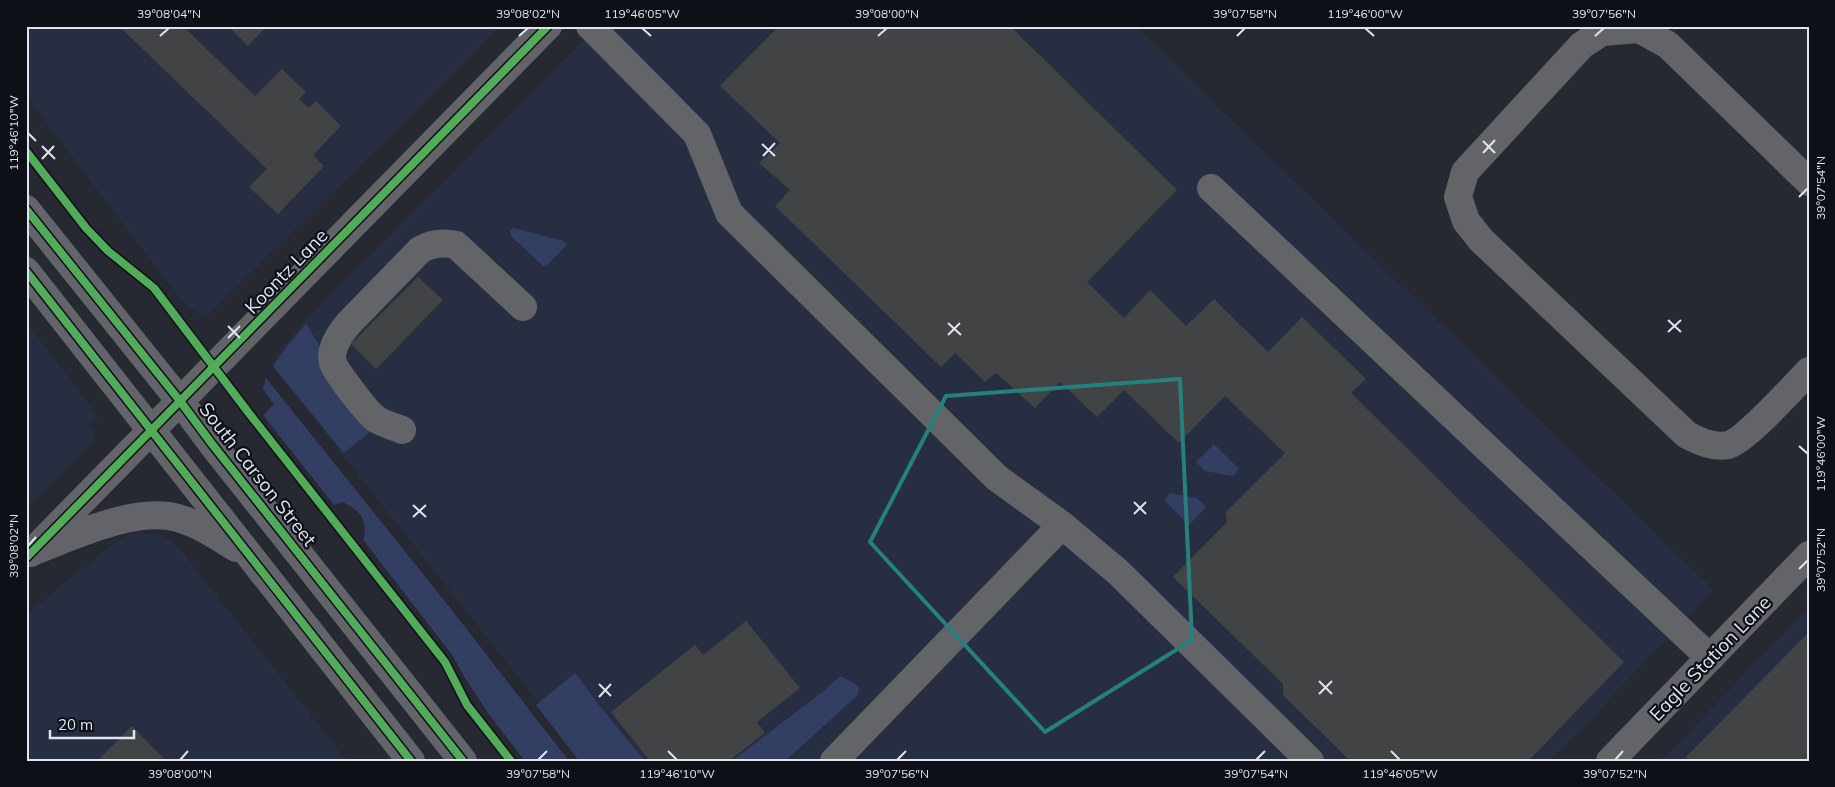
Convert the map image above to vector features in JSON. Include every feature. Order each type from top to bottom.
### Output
[{"type":"main road","name":"South Carson Street","points":[[26,209],[180,401],[463,761]]},
{"type":"main road","points":[[26,271],[411,761]]},
{"type":"main road","points":[[30,554],[124,519],[151,514],[176,518],[200,526],[250,556]]},
{"type":"street","name":"Koontz Lane","points":[[30,554],[152,432],[180,401],[548,26]]},
{"type":"street","points":[[590,26],[696,134],[728,213],[997,478],[1062,525],[1118,572],[1310,761]]},
{"type":"street","points":[[1809,182],[1668,45],[1639,29],[1602,32],[1582,46],[1465,172],[1458,197],[1466,221],[1480,240],[1687,435],[1706,444],[1729,445],[1749,432],[1809,371]]},
{"type":"street","points":[[1211,188],[1710,658]]},
{"type":"street","points":[[402,430],[375,418],[341,378],[333,363],[333,350],[338,338],[348,324],[420,250],[429,245],[456,244],[522,307]]},
{"type":"street","points":[[816,761],[834,761],[1062,525]]},
{"type":"street","name":"Eagle Station Lane","points":[[1622,757],[1710,658],[1809,555]]},
{"type":"highlighted area","points":[[1180,379],[1192,640],[1045,732],[870,542],[946,396]]},
{"type":"shaded area","points":[[26,26],[501,26],[205,318],[185,305],[26,96]]},
{"type":"shaded area","points":[[597,26],[1135,26],[1714,590],[1550,761],[585,761],[271,365],[287,342],[306,321]]},
{"type":"shaded area","points":[[513,228],[564,241],[567,245],[546,266],[543,266],[511,236],[510,231]]},
{"type":"shaded area","points":[[26,322],[99,417],[88,426],[96,437],[26,508]]},
{"type":"shaded area","points":[[306,324],[372,430],[344,453],[273,366]]},
{"type":"shaded area","points":[[266,378],[451,609],[569,761],[525,761],[490,716],[453,656],[364,541],[364,521],[359,513],[343,502],[334,505],[263,415],[274,404],[263,389]]},
{"type":"shaded area","points":[[1214,444],[1239,469],[1233,476],[1205,471],[1196,462]]},
{"type":"shaded area","points":[[1170,493],[1197,498],[1206,507],[1189,525],[1164,500]]},
{"type":"shaded area","points":[[146,533],[164,536],[176,544],[347,761],[26,761],[26,614],[119,539],[130,534]]},
{"type":"shaded area","points":[[1809,608],[1809,761],[1661,761]]},
{"type":"shaded area","points":[[575,673],[645,761],[579,761],[536,705]]},
{"type":"shaded area","points":[[840,676],[859,687],[858,695],[785,761],[732,761],[825,690]]},
{"type":"building","points":[[119,26],[183,26],[255,96],[282,69],[306,92],[299,99],[309,108],[316,101],[341,126],[313,155],[324,166],[278,214],[249,187],[267,169]]},
{"type":"building","points":[[228,26],[267,26],[248,46]]},
{"type":"building","points":[[779,26],[1010,26],[1177,190],[1087,282],[1124,318],[1150,290],[1186,326],[1214,299],[1268,352],[1302,317],[1366,379],[1351,393],[1624,662],[1528,761],[1350,761],[1283,695],[1283,684],[1173,577],[1227,522],[1226,512],[1285,453],[1225,396],[1179,443],[1124,390],[1097,417],[1060,382],[1035,408],[996,373],[985,382],[955,353],[941,367],[775,206],[790,190],[759,163],[780,143],[720,86]]},
{"type":"building","points":[[418,277],[443,300],[376,369],[351,344]]},
{"type":"building","points":[[746,621],[800,688],[757,722],[765,733],[729,761],[650,761],[611,712],[695,645],[703,655]]},
{"type":"building","points":[[1809,632],[1809,761],[1689,761],[1686,757]]},
{"type":"building","points":[[132,726],[166,761],[97,761]]},
{"type":"cycle path","points":[[26,558],[548,26]]},
{"type":"cycle path","points":[[26,151],[86,228],[108,251],[154,288],[248,412],[445,662],[467,705],[511,761]]},
{"type":"cycle path","points":[[26,209],[180,401],[463,761]]},
{"type":"cycle path","points":[[26,271],[411,761]]}]
